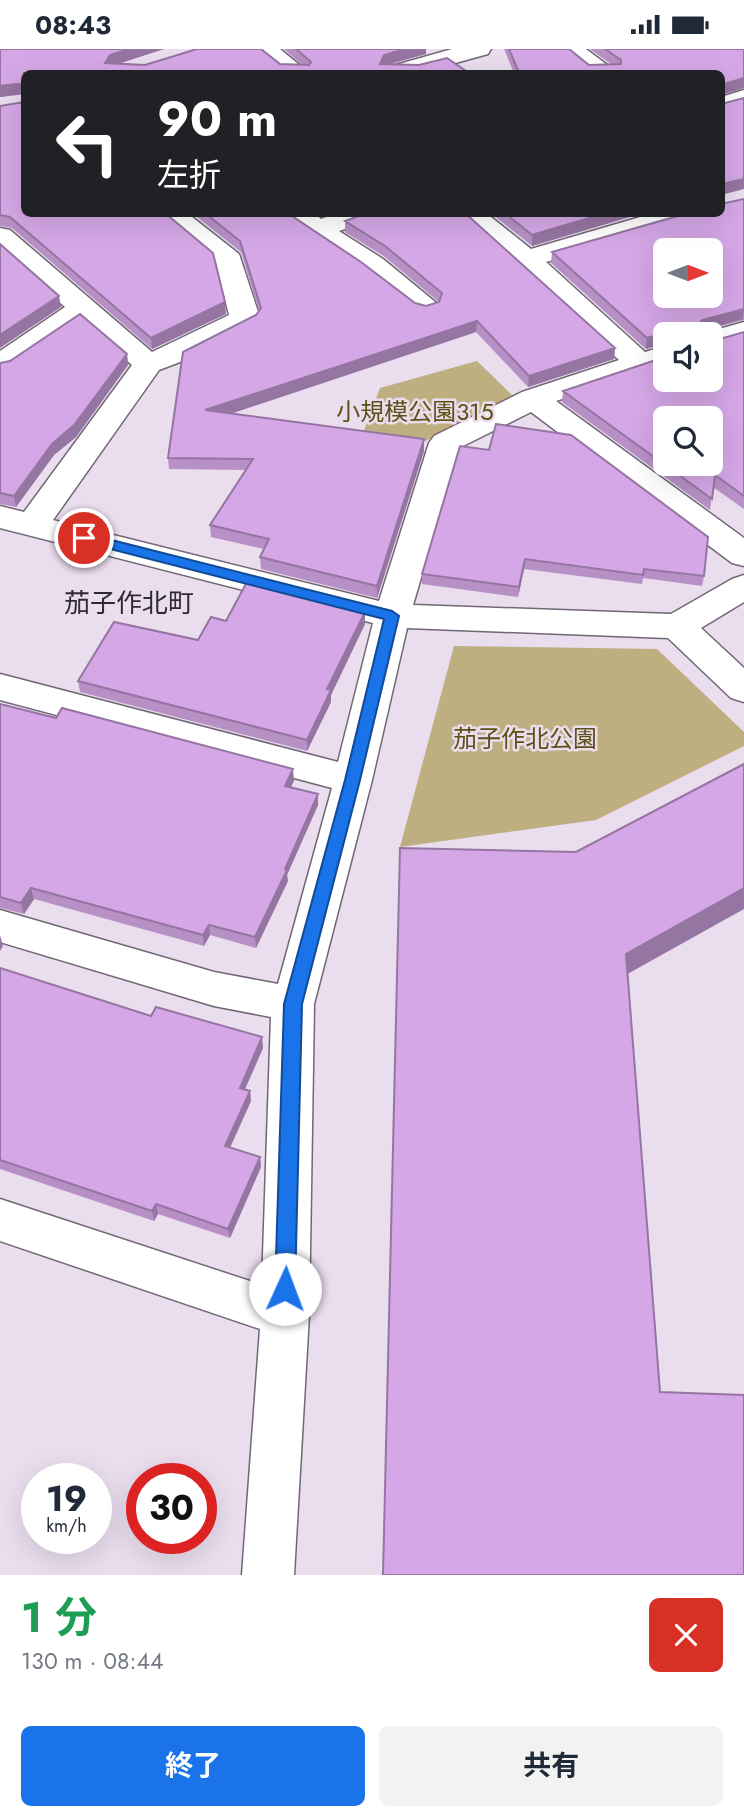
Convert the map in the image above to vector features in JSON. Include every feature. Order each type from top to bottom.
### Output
[{"type":"street","points":[[265,49],[293,70]]},
{"type":"street","points":[[405,70],[479,49]]},
{"type":"street","points":[[570,49],[602,70]]},
{"type":"street","points":[[725,104],[744,97]]},
{"type":"street","points":[[174,217],[229,260],[245,318],[182,351],[148,364],[16,521],[392,616],[677,627],[744,587]]},
{"type":"street","points":[[307,221],[336,217]]},
{"type":"street","points":[[474,217],[652,358]]},
{"type":"street","points":[[526,259],[673,217]]},
{"type":"street","points":[[307,221],[373,265],[426,306]]},
{"type":"street","points":[[0,236],[148,364]]},
{"type":"street","points":[[0,364],[82,309]]},
{"type":"street","points":[[723,337],[744,331]]},
{"type":"street","points":[[268,1575],[285,1315],[293,1004],[353,780],[392,616],[446,443],[533,399],[652,358]]},
{"type":"street","points":[[533,399],[744,555]]},
{"type":"street","points":[[677,627],[744,689]]},
{"type":"street","points":[[0,687],[353,780]]},
{"type":"street","points":[[0,926],[214,989],[293,1004]]},
{"type":"street","points":[[0,1220],[285,1315]]},
{"type":"green space","name":"小規模公園315","points":[[477,361],[512,395],[420,444],[362,436],[380,388]]},
{"type":"green space","name":"茄子作北公園","points":[[454,646],[657,649],[744,732],[744,746],[596,820],[400,847]]},
{"type":"building","points":[[0,49],[129,49],[110,55],[105,63],[145,65],[197,49],[261,49],[280,64],[309,65],[311,62],[296,49],[405,49],[384,55],[380,64],[419,65],[447,58],[465,70],[21,70],[21,83],[0,86]]},
{"type":"building","points":[[509,49],[569,49],[589,65],[621,64],[621,60],[605,49],[744,49],[744,78],[725,84],[725,70],[518,70]]},
{"type":"building","points":[[744,98],[744,179],[725,183],[725,103]]},
{"type":"building","points":[[21,102],[21,217],[170,217],[213,253],[225,302],[151,338],[10,217],[0,215],[0,106]]},
{"type":"building","points":[[744,199],[744,309],[701,322],[653,322],[653,336],[647,338],[552,252],[674,217],[725,217],[725,203]]},
{"type":"building","points":[[210,217],[294,217],[361,262],[415,303],[426,306],[439,302],[442,293],[385,246],[345,221],[356,217],[469,217],[615,348],[529,376],[477,321],[205,410],[424,439],[377,586],[260,557],[269,539],[210,525],[253,459],[168,458],[183,352],[256,315],[261,308],[240,241]]},
{"type":"building","points":[[510,217],[593,217],[532,235]]},
{"type":"building","points":[[0,244],[59,296],[0,335]]},
{"type":"building","points":[[80,314],[127,354],[74,425],[52,444],[14,496],[0,493],[0,363],[10,361]]},
{"type":"building","points":[[744,332],[744,496],[716,476],[723,476],[723,406],[653,406],[653,456],[563,391],[653,361],[653,392],[723,392],[723,338]]},
{"type":"building","points":[[496,424],[571,435],[708,537],[704,576],[644,569],[643,575],[525,559],[519,587],[422,574],[460,446],[489,450]]},
{"type":"building","points":[[680,476],[715,476],[712,499]]},
{"type":"building","points":[[247,582],[365,612],[327,689],[331,690],[307,740],[78,681],[114,622],[198,640],[211,617],[226,621]]},
{"type":"building","points":[[0,704],[56,718],[62,708],[293,769],[285,786],[318,794],[285,869],[287,870],[255,937],[209,925],[203,935],[31,888],[21,903],[0,897]]},
{"type":"building","points":[[744,764],[744,888],[626,954],[660,1392],[744,1395],[744,1575],[383,1575],[400,848],[576,852]]},
{"type":"building","points":[[0,968],[151,1016],[156,1007],[262,1037],[240,1088],[250,1091],[225,1146],[260,1157],[228,1229],[156,1204],[152,1211],[0,1160]]},
{"type":"district","name":"茄子作北町","points":[[129,603]]},
{"type":"route","points":[[84,538],[392,616],[353,780],[293,1004],[285,1289]]}]
